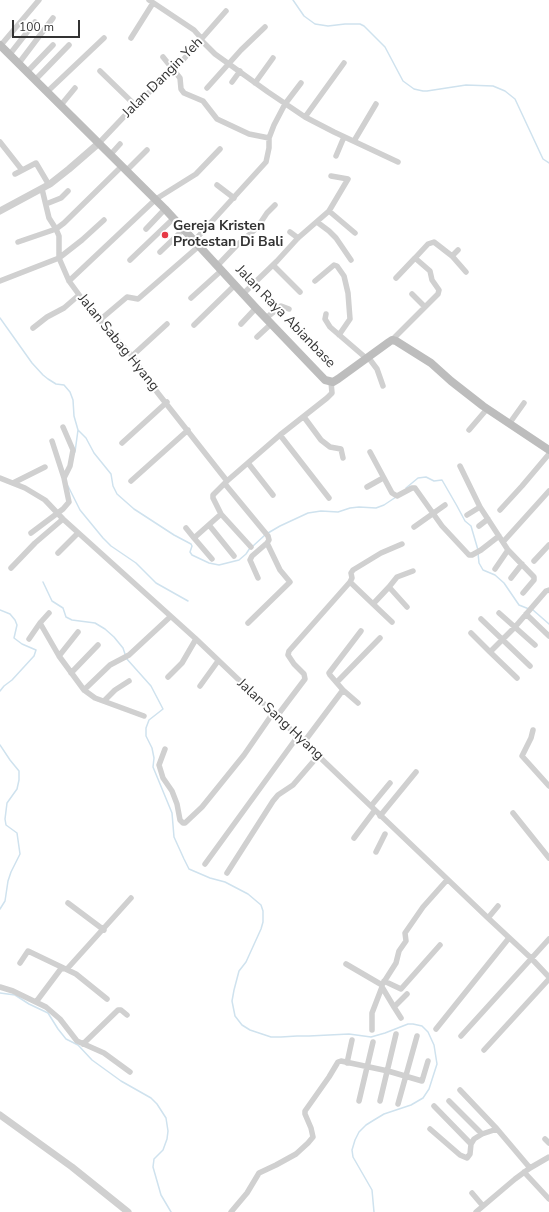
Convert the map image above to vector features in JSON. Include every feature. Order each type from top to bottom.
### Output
[{"type":"main road","name":"Jalan Raya Abianbase","points":[[0,45],[156,199],[244,293],[268,321],[322,377],[331,382],[338,379],[392,340]]},
{"type":"main road","points":[[392,340],[408,348],[431,363],[451,382],[487,409],[549,450]]},
{"type":"street","points":[[0,45],[39,0]]},
{"type":"street","points":[[131,38],[151,1],[194,30],[216,54],[285,104],[305,117],[398,162]]},
{"type":"street","name":"Jalan Dangin Yeh","points":[[99,143],[173,71],[202,40],[226,11]]},
{"type":"street","points":[[19,63],[53,18]]},
{"type":"street","points":[[10,54],[35,22]]},
{"type":"street","points":[[207,88],[265,27]]},
{"type":"street","points":[[48,91],[104,38]]},
{"type":"street","points":[[28,71],[53,45]]},
{"type":"street","points":[[36,79],[69,45]]},
{"type":"street","points":[[163,57],[180,78],[181,89],[184,93],[202,101],[218,118],[249,134],[269,138]]},
{"type":"street","points":[[255,83],[273,58]]},
{"type":"street","points":[[305,117],[344,63]]},
{"type":"street","points":[[100,71],[136,106]]},
{"type":"street","points":[[232,82],[240,71]]},
{"type":"street","points":[[101,319],[127,297],[138,299],[197,243],[266,162],[269,148],[269,138],[274,125],[285,104],[301,83]]},
{"type":"street","points":[[61,105],[75,88]]},
{"type":"street","points":[[354,141],[376,104]]},
{"type":"street","points":[[336,156],[344,137]]},
{"type":"street","points":[[0,142],[22,170]]},
{"type":"street","points":[[0,211],[49,185],[70,169],[99,143]]},
{"type":"street","points":[[111,154],[120,144]]},
{"type":"street","points":[[69,281],[156,199],[196,174],[220,149]]},
{"type":"street","points":[[18,242],[56,228],[73,216],[124,168],[147,150]]},
{"type":"street","points":[[15,174],[36,163],[49,185]]},
{"type":"street","points":[[244,293],[274,265],[298,238],[329,211],[348,179],[331,176]]},
{"type":"street","points":[[217,185],[234,198]]},
{"type":"street","name":"Jalan Sabag Hyang","points":[[42,189],[49,218],[56,228],[59,236],[59,258],[69,281],[79,295],[132,356],[157,392],[167,402],[268,536],[269,540],[267,543],[280,570],[290,582],[248,623]]},
{"type":"street","points":[[46,204],[61,198],[68,191]]},
{"type":"street","points":[[192,298],[220,268],[237,245],[258,228],[267,213],[275,205]]},
{"type":"street","points":[[146,229],[165,209]]},
{"type":"street","points":[[329,211],[355,232]]},
{"type":"street","points":[[130,260],[174,218]]},
{"type":"street","points":[[0,281],[59,258],[104,220]]},
{"type":"street","points":[[317,222],[336,238],[351,260]]},
{"type":"street","points":[[160,252],[184,229]]},
{"type":"street","points":[[290,232],[298,238]]},
{"type":"street","points":[[396,278],[431,242],[437,244],[452,256],[466,272]]},
{"type":"street","points":[[452,256],[458,250]]},
{"type":"street","points":[[392,340],[438,294],[439,288],[432,280],[430,271],[415,258]]},
{"type":"street","points":[[274,265],[300,292]]},
{"type":"street","points":[[315,281],[334,265],[337,266],[344,276],[348,293],[350,319],[339,335]]},
{"type":"street","points":[[194,325],[236,285]]},
{"type":"street","points":[[412,294],[425,307]]},
{"type":"street","points":[[33,328],[47,317],[64,308],[79,295]]},
{"type":"street","points":[[257,337],[281,306],[289,309]]},
{"type":"street","points":[[241,324],[256,308]]},
{"type":"street","points":[[326,314],[326,323],[367,357],[377,369],[383,386]]},
{"type":"street","points":[[132,356],[167,324]]},
{"type":"street","points":[[251,547],[221,514],[213,497],[214,494],[280,435],[331,395],[331,382]]},
{"type":"street","points":[[122,443],[167,402]]},
{"type":"street","points":[[509,424],[524,403]]},
{"type":"street","points":[[469,430],[487,409]]},
{"type":"street","points":[[304,417],[321,440],[330,447],[341,449],[343,458]]},
{"type":"street","points":[[64,427],[73,450],[70,466],[64,478]]},
{"type":"street","points":[[131,481],[188,430]]},
{"type":"street","points":[[280,435],[329,498]]},
{"type":"street","points":[[31,533],[69,502],[64,478],[52,441]]},
{"type":"street","points":[[370,452],[392,493],[397,496],[412,488],[415,488],[442,526],[470,555],[479,552],[499,536]]},
{"type":"street","points":[[500,510],[549,454]]},
{"type":"street","points":[[248,463],[273,496]]},
{"type":"street","points":[[460,466],[480,507],[508,550],[535,579],[523,593]]},
{"type":"street","points":[[13,483],[46,468]]},
{"type":"street","name":"Jalan Sang Hyang","points":[[0,478],[36,494],[48,504],[170,617],[196,639],[447,880],[531,958],[549,978]]},
{"type":"street","points":[[367,487],[383,478]]},
{"type":"street","points":[[503,542],[549,491]]},
{"type":"street","points":[[414,528],[445,505]]},
{"type":"street","points":[[467,515],[480,507]]},
{"type":"street","points":[[194,538],[221,514]]},
{"type":"street","points":[[11,568],[63,519]]},
{"type":"street","points":[[479,526],[488,519]]},
{"type":"street","points":[[209,525],[234,556]]},
{"type":"street","points":[[186,528],[212,559]]},
{"type":"street","points":[[58,553],[78,533]]},
{"type":"street","points":[[258,578],[250,560],[252,556],[267,543]]},
{"type":"street","points":[[165,749],[159,765],[163,778],[172,791],[177,804],[180,820],[183,824],[185,824],[202,807],[305,679],[304,674],[294,664],[288,655],[288,651],[350,582],[353,570],[381,552],[402,544]]},
{"type":"street","points":[[534,561],[549,545]]},
{"type":"street","points":[[494,568],[508,550]]},
{"type":"street","points":[[511,578],[522,564]]},
{"type":"street","points":[[373,604],[397,577],[413,571]]},
{"type":"street","points":[[350,582],[392,622]]},
{"type":"street","points":[[389,587],[407,607]]},
{"type":"street","points":[[490,652],[515,627],[546,591],[549,590]]},
{"type":"street","points":[[29,639],[49,613]]},
{"type":"street","points":[[499,613],[535,645]]},
{"type":"street","points":[[527,613],[549,636]]},
{"type":"street","points":[[84,690],[110,665],[126,656],[170,617]]},
{"type":"street","points":[[481,619],[530,666]]},
{"type":"street","points":[[40,623],[59,656],[84,690],[91,696],[144,716]]},
{"type":"street","points":[[358,703],[343,690],[329,673],[361,631]]},
{"type":"street","points":[[59,656],[78,632]]},
{"type":"street","points":[[471,633],[518,678]]},
{"type":"street","points":[[337,682],[380,638]]},
{"type":"street","points":[[168,677],[182,663],[196,639]]},
{"type":"street","points":[[71,673],[98,645]]},
{"type":"street","points":[[200,686],[218,661]]},
{"type":"street","points":[[104,701],[115,690],[130,681]]},
{"type":"street","points":[[304,742],[343,690]]},
{"type":"street","points":[[533,730],[531,738],[522,756],[549,786]]},
{"type":"street","points":[[205,864],[298,736]]},
{"type":"street","points":[[227,873],[273,801],[293,785],[318,756]]},
{"type":"street","points":[[380,816],[416,772]]},
{"type":"street","points":[[354,838],[390,783]]},
{"type":"street","points":[[513,813],[549,858]]},
{"type":"street","points":[[376,852],[385,834]]},
{"type":"street","points":[[372,1030],[372,1012],[383,984],[396,963],[399,951],[406,942],[405,933],[423,907],[447,880]]},
{"type":"street","points":[[36,1002],[60,970],[65,969],[104,930],[131,898]]},
{"type":"street","points":[[68,903],[104,930]]},
{"type":"street","points":[[488,918],[498,906]]},
{"type":"street","points":[[436,1029],[509,938]]},
{"type":"street","points":[[461,1036],[549,939]]},
{"type":"street","points":[[346,964],[383,984],[401,989],[440,945]]},
{"type":"street","points":[[20,963],[28,951],[76,974],[107,999]]},
{"type":"street","points":[[484,1050],[549,978]]},
{"type":"street","points":[[383,984],[394,1007],[402,1018]]},
{"type":"street","points":[[0,987],[13,991],[46,1008],[60,1019],[72,1033],[74,1038],[104,1053],[130,1072]]},
{"type":"street","points":[[394,1007],[407,994]]},
{"type":"street","points":[[84,1044],[118,1010],[121,1010],[127,1015]]},
{"type":"street","points":[[380,1102],[396,1034]]},
{"type":"street","points":[[398,1104],[417,1036]]},
{"type":"street","points":[[347,1063],[352,1040]]},
{"type":"street","points":[[359,1101],[373,1042]]},
{"type":"street","points":[[230,1212],[247,1194],[259,1173],[276,1166],[296,1154],[308,1144],[313,1137],[305,1114],[306,1109],[339,1061],[388,1071],[423,1081],[428,1061]]},
{"type":"street","points":[[460,1090],[497,1129],[530,1168]]},
{"type":"street","points":[[449,1101],[482,1134]]},
{"type":"street","points":[[434,1106],[471,1144]]},
{"type":"street","points":[[0,1115],[72,1167],[128,1212]]},
{"type":"street","points":[[430,1129],[460,1155],[467,1158],[470,1154],[471,1144],[474,1139],[482,1134],[497,1129]]},
{"type":"street","points":[[476,1212],[524,1172],[549,1156]]},
{"type":"street","points":[[524,1172],[549,1199]]},
{"type":"street","points":[[472,1193],[483,1206]]},
{"type":"waterway","points":[[293,0],[304,16],[315,24],[328,26],[360,24],[364,26],[385,47],[403,81],[414,89],[427,91],[466,85],[493,86],[505,91],[515,99],[543,159],[549,163]]},
{"type":"waterway","points":[[0,318],[32,363],[43,375],[56,384],[64,385],[70,392],[73,400],[74,416],[78,430],[75,452]]},
{"type":"waterway","points":[[78,430],[86,438],[94,453],[111,474],[113,486],[117,494],[134,509],[174,535],[191,544],[192,546],[190,552],[192,555],[209,563],[219,565],[239,560],[250,548]]},
{"type":"waterway","points":[[406,488],[418,478],[426,477],[434,481],[442,480],[465,521],[471,526],[478,550]]},
{"type":"waterway","points":[[68,486],[80,510],[111,546],[136,563],[156,583],[188,601]]},
{"type":"waterway","points":[[268,533],[308,513],[321,511],[338,512],[359,507],[376,508],[384,505],[396,497]]},
{"type":"waterway","points":[[253,546],[265,535]]},
{"type":"waterway","points":[[478,553],[479,563],[483,570],[495,575],[504,583],[519,605],[529,609]]},
{"type":"waterway","points":[[43,582],[52,601],[63,608],[66,617],[72,620],[95,623],[105,629],[123,648],[125,654]]},
{"type":"waterway","points":[[0,610],[10,614],[15,620],[17,625],[14,638],[22,644],[36,650],[34,656],[0,691]]},
{"type":"waterway","points":[[533,610],[549,624]]},
{"type":"waterway","points":[[126,658],[151,686],[163,709],[149,720],[146,728],[146,736],[152,748],[154,758],[153,767],[172,813],[174,837],[189,869],[210,878],[225,882],[248,894],[261,905],[263,911],[263,922],[261,929],[246,962],[239,971],[234,990],[232,1001],[235,1016],[242,1025],[250,1030],[271,1037],[349,1034],[371,1037],[408,1024],[413,1024],[422,1026],[428,1032],[434,1045],[437,1064],[429,1089],[423,1098],[411,1105],[384,1114],[374,1120],[359,1132],[355,1140],[352,1150],[353,1157],[372,1190],[374,1212]]},
{"type":"waterway","points":[[0,745],[19,771],[17,789],[7,803],[5,819],[6,825],[17,833],[20,854],[11,872],[5,901],[0,909]]},
{"type":"waterway","points":[[0,993],[15,995],[48,1013],[66,1039],[78,1045],[92,1060],[121,1081],[151,1098],[157,1104],[166,1118],[168,1131],[163,1150],[154,1159],[153,1167],[161,1195],[171,1212]]},
{"type":"place","name":"Gereja Kristen Protestan Di Bali","points":[[165,235]]}]
